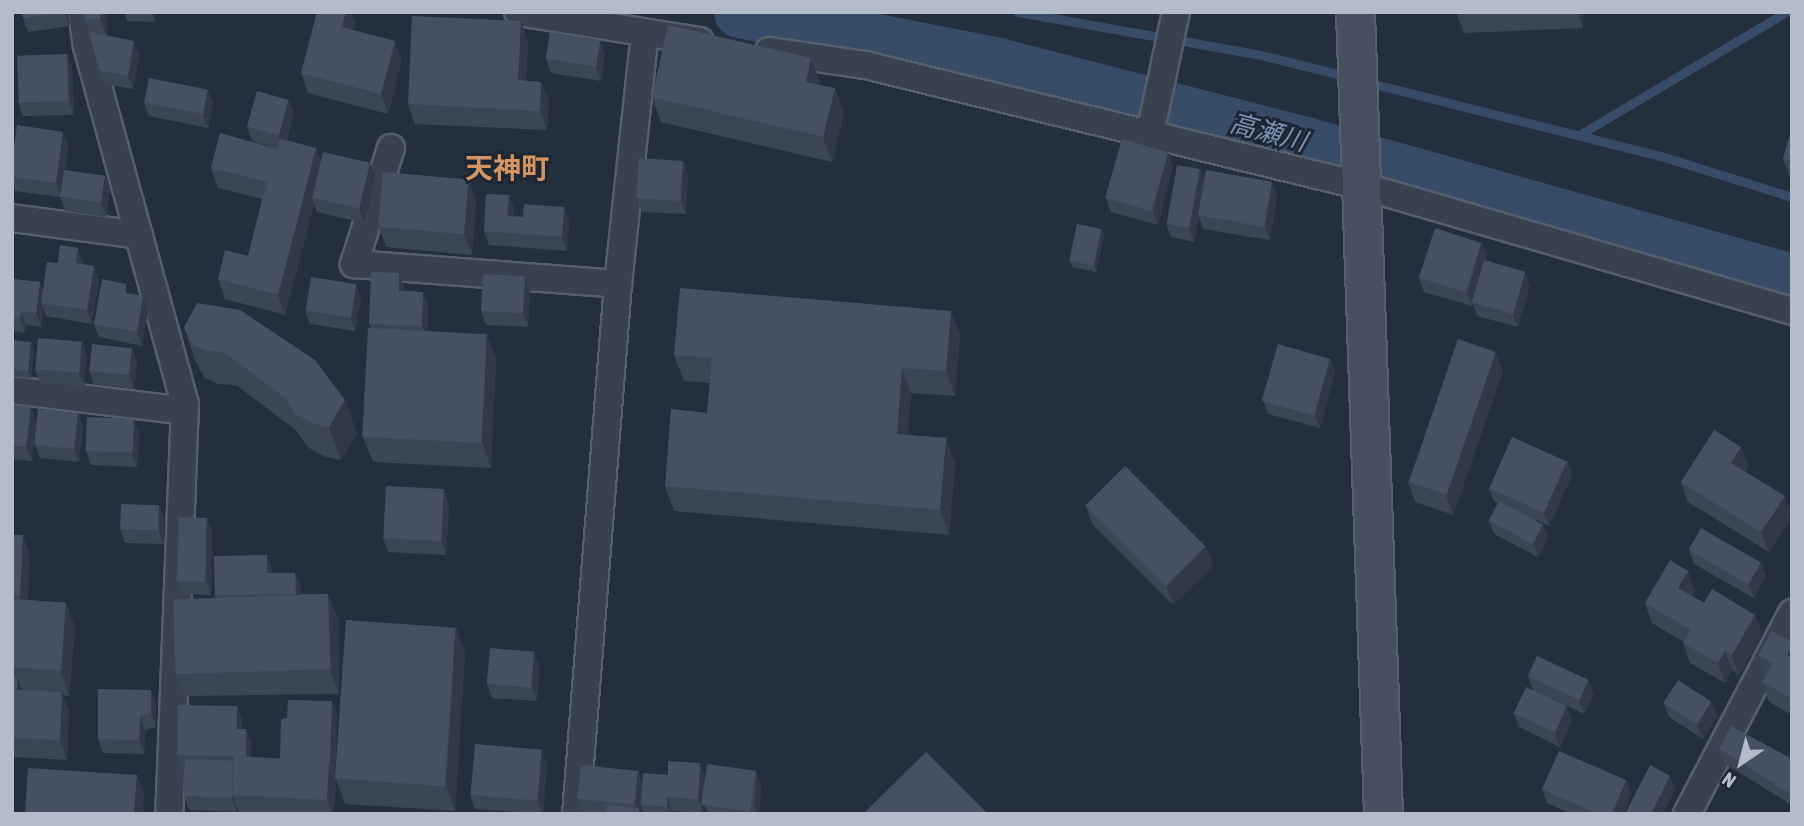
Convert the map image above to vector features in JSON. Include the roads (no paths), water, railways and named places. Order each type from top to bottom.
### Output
[{"type":"street","points":[[82,12],[87,46],[185,411],[169,814]]},
{"type":"street","points":[[519,12],[865,65],[1363,186],[1792,311]]},
{"type":"street","points":[[1150,134],[1176,12]]},
{"type":"street","points":[[1355,29],[1363,186],[1383,814]]},
{"type":"street","points":[[576,814],[618,284],[645,33]]},
{"type":"street","points":[[391,148],[354,264],[618,284]]},
{"type":"street","points":[[12,218],[139,235]]},
{"type":"street","points":[[12,390],[185,411]]},
{"type":"street","points":[[1687,814],[1792,613]]},
{"type":"waterway","name":"高瀬川","points":[[739,12],[998,63],[1305,142],[1792,279]]},
{"type":"waterway","points":[[1018,12],[1257,54],[1350,77]]},
{"type":"waterway","points":[[1579,135],[1786,12]]},
{"type":"waterway","points":[[1366,82],[1661,156],[1792,197]]},
{"type":"district","name":"天神町","points":[[507,168]]}]
